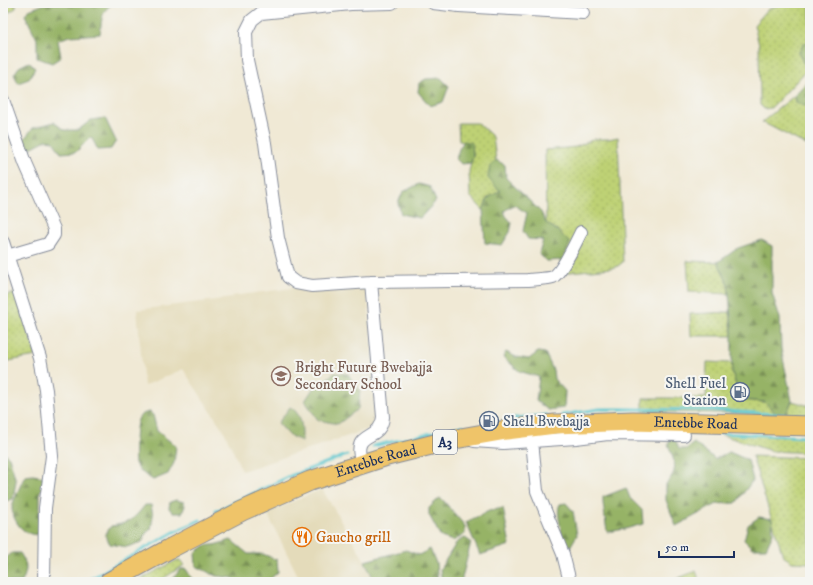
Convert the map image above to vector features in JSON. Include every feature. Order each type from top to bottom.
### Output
[{"type":"main road","name":"Entebbe Road","points":[[109,582],[169,549],[242,512],[310,481],[362,463],[455,439],[499,431],[555,424],[633,421],[810,426]]},
{"type":"street","points":[[392,3],[351,4],[261,13],[252,20],[246,32],[247,60],[265,143],[278,238],[288,277],[296,283],[312,286],[371,282],[528,280],[553,277],[564,262],[581,232]]},
{"type":"street","points":[[433,3],[459,6],[583,13]]},
{"type":"street","points":[[3,100],[25,163],[54,229],[54,235],[48,244],[7,256]]},
{"type":"street","points":[[3,242],[40,356],[46,390],[52,456],[45,508],[44,582]]},
{"type":"street","points":[[362,463],[359,454],[360,442],[379,430],[383,425],[371,282]]},
{"type":"street","points":[[455,439],[498,443],[608,434],[684,435]]},
{"type":"street","points":[[532,441],[537,491],[563,554],[570,582]]},
{"type":"shaded area","name":"Bright Future Bwebajja Secondary School","points":[[366,284],[380,421],[369,429],[242,471],[224,431],[183,369],[144,386],[137,310],[232,298],[232,296],[293,288]]},
{"type":"shaded area","points":[[322,489],[365,561],[375,582],[301,582],[267,513]]},
{"type":"green space","points":[[3,3],[16,3],[16,8],[3,16]]},
{"type":"green space","points":[[47,3],[115,3],[107,8],[103,15],[100,34],[70,36],[58,40],[61,57],[52,63],[37,58],[37,39],[25,15],[29,10]]},
{"type":"green space","points":[[785,3],[810,3],[810,42],[799,52],[803,63],[810,63],[810,67],[771,108],[764,109],[760,105],[759,45],[754,25],[768,9]]},
{"type":"green space","points":[[810,42],[810,63],[803,63],[799,52],[804,43]]},
{"type":"green space","points":[[29,62],[35,68],[29,79],[18,83],[14,74],[19,67]]},
{"type":"green space","points":[[441,78],[449,86],[443,102],[430,106],[418,92],[419,83],[426,79]]},
{"type":"green space","points":[[810,78],[810,107],[796,103],[795,95]]},
{"type":"green space","points":[[795,95],[796,103],[810,107],[810,147],[762,122]]},
{"type":"green space","points":[[105,118],[116,141],[111,149],[98,150],[91,137],[76,152],[61,153],[53,141],[46,140],[27,150],[23,145],[23,140],[33,128],[54,122],[64,130],[78,130],[91,120]]},
{"type":"green space","points":[[458,123],[478,123],[493,137],[496,160],[490,166],[500,191],[488,198],[483,210],[470,196],[469,171],[473,156],[472,144],[459,141]]},
{"type":"green space","points":[[618,137],[623,262],[618,266],[611,268],[561,273],[558,231],[546,223],[545,150],[576,147],[594,139],[609,139]]},
{"type":"green space","points":[[464,141],[472,143],[473,156],[471,163],[461,164],[456,159],[459,149]]},
{"type":"green space","points":[[496,160],[505,165],[506,178],[541,212],[546,223],[558,231],[570,243],[562,260],[547,261],[539,254],[543,240],[528,239],[523,231],[527,213],[514,205],[504,211],[512,223],[510,232],[502,245],[485,243],[483,210],[488,198],[500,191],[488,178],[490,166]]},
{"type":"green space","points":[[419,184],[430,187],[436,201],[420,218],[401,214],[398,203],[403,192]]},
{"type":"green space","points":[[762,240],[772,246],[772,293],[780,318],[781,349],[792,401],[786,414],[777,415],[765,402],[741,400],[732,372],[732,330],[728,284],[718,262],[738,248]]},
{"type":"green space","points":[[687,261],[718,262],[728,284],[729,294],[689,292]]},
{"type":"green space","points":[[16,293],[36,356],[3,362],[3,296]]},
{"type":"green space","points":[[730,312],[732,336],[691,336],[690,314]]},
{"type":"green space","points":[[506,352],[516,357],[529,359],[538,352],[545,353],[553,370],[554,379],[565,391],[564,408],[548,410],[536,401],[539,377],[519,371],[503,357]]},
{"type":"green space","points":[[707,362],[732,363],[732,372],[741,400],[765,402],[786,414],[792,401],[810,406],[810,419],[792,419],[730,413],[643,412],[643,398],[706,398]]},
{"type":"green space","points":[[335,373],[348,374],[360,391],[358,409],[338,424],[318,420],[305,401],[314,387]]},
{"type":"green space","points":[[290,407],[300,418],[302,427],[302,441],[290,436],[278,423]]},
{"type":"green space","points":[[150,412],[153,415],[157,431],[176,446],[174,463],[168,474],[153,480],[143,473],[135,463],[137,423],[141,415]]},
{"type":"green space","points":[[719,434],[810,436],[810,453],[771,451]]},
{"type":"green space","points":[[671,438],[675,439],[679,449],[686,449],[694,443],[715,459],[729,452],[748,460],[753,480],[736,503],[717,504],[676,526],[666,500],[666,484],[673,474],[674,469],[674,460],[668,444]]},
{"type":"green space","points":[[3,452],[9,457],[16,481],[13,499],[3,502]]},
{"type":"green space","points":[[752,456],[810,458],[810,563],[792,562],[783,556]]},
{"type":"green space","points":[[33,475],[45,477],[47,484],[40,491],[41,534],[35,535],[30,534],[21,528],[15,519],[12,508],[15,497],[25,476]]},
{"type":"green space","points":[[626,488],[630,498],[642,510],[643,524],[607,532],[603,497]]},
{"type":"green space","points":[[439,498],[443,500],[465,526],[465,534],[453,541],[441,537],[429,515],[429,508]]},
{"type":"green space","points":[[176,500],[184,502],[185,506],[182,513],[173,513],[169,508],[170,502]]},
{"type":"green space","points":[[566,503],[573,511],[577,535],[570,547],[564,545],[558,512],[560,504]]},
{"type":"green space","points":[[145,505],[151,505],[153,516],[151,529],[146,533],[142,542],[127,547],[110,544],[105,535],[111,526],[123,524],[131,520]]},
{"type":"green space","points":[[503,508],[510,545],[480,555],[466,522],[489,511]]},
{"type":"green space","points":[[759,517],[772,519],[773,533],[766,548],[752,548],[744,540],[748,525]]},
{"type":"green space","points":[[465,538],[471,542],[461,582],[442,582],[440,569],[457,542]]},
{"type":"green space","points":[[231,540],[248,554],[263,554],[277,560],[278,572],[269,580],[262,582],[238,582],[233,578],[216,576],[196,566],[195,553],[206,545],[214,545]]},
{"type":"green space","points":[[430,549],[436,563],[438,582],[375,582],[365,561],[406,550],[419,555]]},
{"type":"green space","points":[[12,553],[20,553],[24,560],[26,570],[22,582],[3,582],[3,559]]},
{"type":"green space","points":[[177,560],[180,560],[184,565],[158,582],[145,582],[141,579]]},
{"type":"green space","points":[[180,569],[186,569],[193,582],[171,582]]},
{"type":"green space","points":[[696,571],[700,582],[669,582]]},
{"type":"waterway","points":[[562,415],[599,409],[630,409],[711,410],[804,416]]},
{"type":"waterway","points":[[506,419],[546,415]]},
{"type":"waterway","points":[[373,446],[463,426]]},
{"type":"waterway","points":[[712,433],[810,437]]},
{"type":"waterway","points":[[216,511],[290,476],[347,455]]},
{"type":"waterway","points":[[85,582],[174,532],[200,520]]},
{"type":"place","name":"Bright Future Bwebajja Secondary School","points":[[281,376]]},
{"type":"place","name":"Shell Fuel Station","points":[[740,392]]},
{"type":"place","name":"Shell Bwebajja","points":[[489,421]]},
{"type":"place","name":"Gaucho grill","points":[[302,537]]}]
